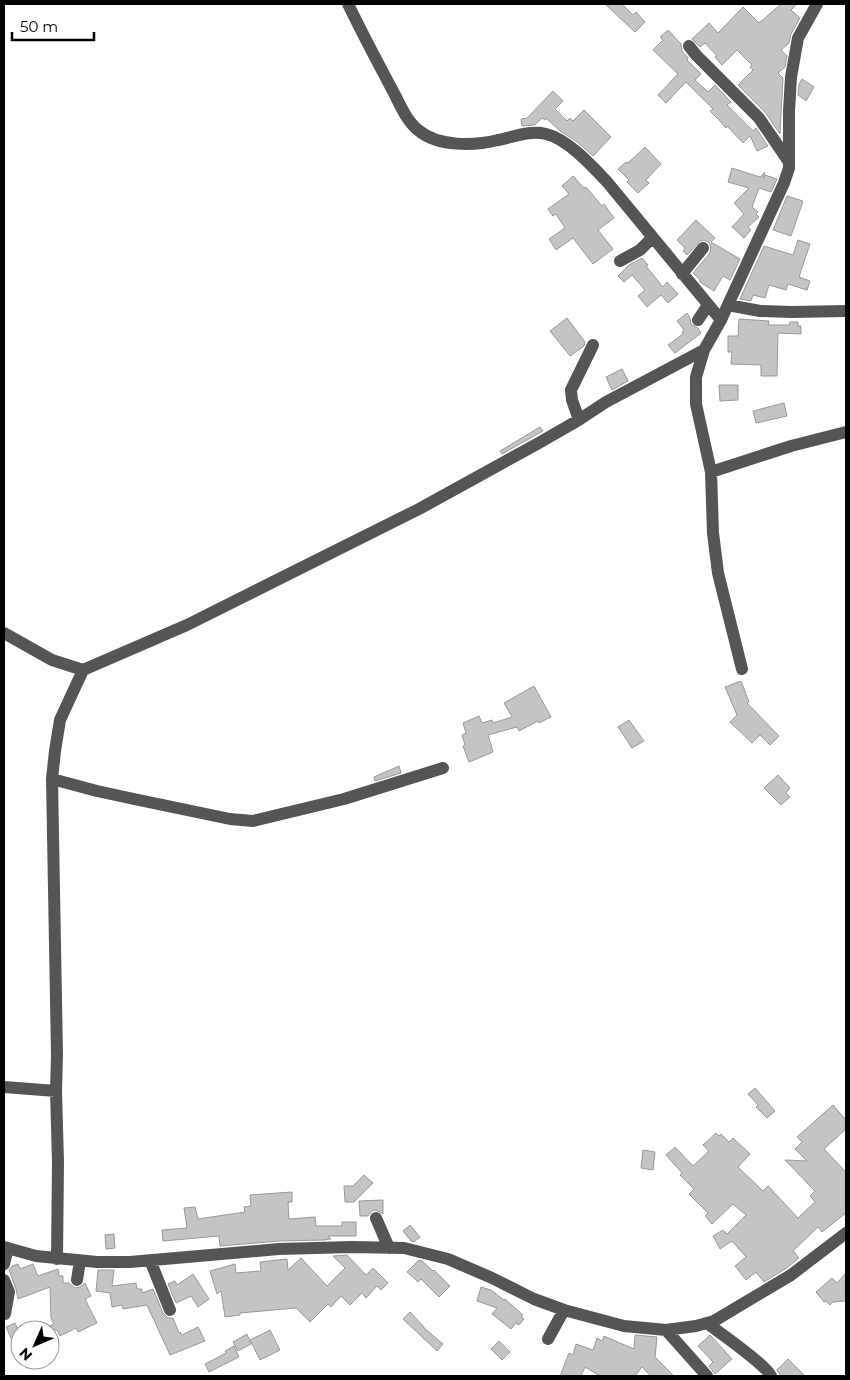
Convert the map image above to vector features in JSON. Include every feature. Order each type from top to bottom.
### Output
[{"type":"street","points":[[348,4],[409,121],[418,130],[431,138],[466,144],[483,143],[533,132],[556,137],[589,163],[608,183],[720,320]]},
{"type":"street","points":[[742,669],[718,573],[713,532],[711,472],[696,404],[696,377],[704,350],[728,305],[784,183],[789,168],[791,77],[798,38],[817,4]]},
{"type":"street","points":[[689,46],[759,118],[789,162]]},
{"type":"street","points":[[620,261],[640,250],[652,238]]},
{"type":"street","points":[[682,274],[703,248]]},
{"type":"street","points":[[698,320],[708,305]]},
{"type":"street","points":[[728,305],[760,311],[846,311]]},
{"type":"street","points":[[579,420],[572,400],[571,390],[593,345]]},
{"type":"street","points":[[4,633],[52,660],[83,670],[187,625],[411,513],[579,420],[606,402],[704,350]]},
{"type":"street","points":[[711,472],[800,443],[846,432]]},
{"type":"street","points":[[57,1259],[57,1055],[52,779],[60,720],[83,670]]},
{"type":"street","points":[[52,779],[106,794],[230,819],[253,821],[344,799],[443,768]]},
{"type":"street","points":[[4,1087],[56,1091]]},
{"type":"street","points":[[376,1218],[388,1248]]},
{"type":"street","points":[[4,1264],[6,1248],[57,1259],[130,1262],[279,1249],[404,1248],[448,1260],[492,1278],[534,1299],[564,1310],[624,1326],[666,1330],[714,1321],[791,1275],[846,1233]]},
{"type":"street","points":[[150,1260],[170,1310]]},
{"type":"street","points":[[77,1280],[80,1261]]},
{"type":"street","points":[[793,1282],[809,1261]]},
{"type":"street","points":[[4,1280],[9,1292],[5,1314]]},
{"type":"street","points":[[548,1339],[564,1310]]},
{"type":"street","points":[[707,1323],[760,1362],[770,1376]]},
{"type":"street","points":[[666,1330],[701,1374]]},
{"type":"building","points":[[605,4],[622,4],[633,15],[636,12],[645,22],[635,32]]},
{"type":"building","points":[[781,4],[797,4],[791,10],[800,18],[791,34],[789,43],[781,50],[787,56],[785,67],[778,73],[783,78],[780,134],[765,112],[738,85],[753,70],[750,67],[752,65],[737,50],[722,65],[715,57],[717,56],[705,43],[700,47],[692,39],[709,23],[718,33],[743,7],[759,23]]},
{"type":"building","points":[[668,30],[681,44],[682,51],[688,58],[687,60],[701,74],[695,80],[708,92],[715,85],[731,102],[727,105],[753,131],[756,128],[768,146],[757,151],[750,136],[743,143],[710,111],[713,109],[686,82],[666,103],[658,95],[678,74],[653,50],[663,40],[660,37]]},
{"type":"building","points":[[802,79],[814,87],[806,101],[798,95],[799,84]]},
{"type":"building","points":[[553,91],[563,101],[555,109],[567,121],[570,118],[573,121],[584,110],[611,137],[593,156],[546,118],[545,120],[542,118],[535,125],[522,126],[521,119],[527,118]]},
{"type":"building","points":[[645,147],[661,164],[646,180],[649,183],[638,193],[618,169],[626,162],[628,163]]},
{"type":"building","points":[[732,168],[760,177],[765,172],[763,178],[765,175],[777,179],[771,192],[759,188],[752,207],[758,212],[756,214],[759,217],[748,227],[751,230],[744,238],[732,227],[744,214],[734,203],[749,188],[728,182]]},
{"type":"building","points":[[573,176],[584,188],[586,187],[602,206],[604,204],[614,218],[598,230],[613,249],[593,264],[573,238],[556,250],[549,239],[565,228],[556,214],[553,216],[548,209],[569,194],[562,186]]},
{"type":"building","points":[[787,196],[803,201],[791,236],[773,230]]},
{"type":"building","points":[[696,220],[715,238],[711,242],[740,259],[730,280],[723,276],[714,291],[700,282],[693,273],[710,253],[711,246],[704,240],[700,241],[687,255],[683,251],[685,248],[677,240]]},
{"type":"building","points":[[798,240],[810,244],[799,277],[810,281],[807,290],[788,284],[786,290],[769,285],[765,298],[753,295],[751,301],[740,299],[764,246],[793,255]]},
{"type":"building","points":[[642,258],[663,287],[667,282],[678,294],[668,303],[661,295],[647,307],[638,296],[645,290],[632,275],[624,282],[618,276],[629,265]]},
{"type":"building","points":[[687,313],[691,324],[698,328],[701,333],[675,353],[668,345],[683,334],[684,330],[677,321]]},
{"type":"building","points":[[567,318],[585,342],[584,346],[570,356],[550,331]]},
{"type":"building","points":[[739,319],[769,321],[768,325],[789,325],[790,322],[798,322],[798,326],[801,326],[801,334],[778,333],[777,376],[761,376],[761,365],[731,364],[732,352],[728,352],[728,336],[738,336]]},
{"type":"building","points":[[622,369],[628,381],[612,390],[606,377]]},
{"type":"building","points":[[719,385],[738,385],[738,400],[720,401]]},
{"type":"building","points":[[784,403],[787,416],[756,423],[753,411]]},
{"type":"building","points":[[540,427],[543,431],[502,454],[500,451]]},
{"type":"building","points":[[741,681],[749,702],[747,703],[779,736],[770,745],[760,735],[752,743],[730,722],[737,715],[725,687]]},
{"type":"building","points":[[534,686],[551,717],[539,723],[538,721],[519,731],[517,727],[488,735],[493,752],[469,762],[463,746],[465,745],[462,735],[466,733],[463,723],[479,716],[482,723],[492,720],[493,723],[512,717],[504,703]]},
{"type":"building","points":[[629,720],[644,741],[632,748],[618,727]]},
{"type":"building","points":[[399,766],[401,773],[375,781],[374,777]]},
{"type":"building","points":[[778,775],[790,788],[786,793],[790,797],[781,805],[764,788]]},
{"type":"building","points":[[755,1088],[775,1111],[767,1118],[756,1107],[758,1105],[748,1094]]},
{"type":"building","points":[[833,1105],[846,1120],[846,1129],[824,1149],[846,1172],[846,1213],[822,1232],[818,1227],[793,1251],[799,1258],[785,1269],[764,1282],[756,1272],[746,1280],[735,1266],[746,1257],[732,1241],[720,1249],[713,1236],[723,1230],[727,1234],[746,1215],[733,1204],[712,1224],[705,1216],[708,1213],[689,1194],[694,1189],[680,1175],[682,1173],[666,1155],[675,1147],[693,1166],[709,1151],[703,1145],[716,1133],[719,1136],[721,1134],[729,1142],[733,1138],[750,1154],[738,1167],[763,1191],[768,1186],[798,1218],[815,1202],[810,1196],[815,1191],[785,1160],[807,1161],[795,1149],[802,1142],[797,1137]]},
{"type":"building","points":[[643,1150],[655,1152],[653,1170],[641,1168]]},
{"type":"building","points":[[364,1175],[373,1183],[354,1202],[345,1202],[344,1186],[353,1186]]},
{"type":"building","points":[[292,1192],[292,1202],[288,1202],[289,1219],[315,1217],[316,1226],[342,1226],[342,1222],[356,1222],[356,1236],[328,1236],[331,1239],[220,1246],[219,1236],[163,1241],[162,1230],[187,1228],[184,1208],[195,1207],[198,1219],[245,1212],[244,1207],[251,1206],[250,1195]]},
{"type":"building","points":[[383,1200],[383,1214],[376,1210],[372,1211],[368,1216],[360,1216],[359,1201]]},
{"type":"building","points":[[410,1225],[420,1237],[414,1242],[403,1231]]},
{"type":"building","points":[[114,1234],[115,1248],[106,1249],[105,1235]]},
{"type":"building","points":[[347,1255],[366,1275],[373,1268],[388,1283],[381,1290],[377,1286],[366,1298],[362,1293],[350,1305],[341,1296],[331,1307],[328,1304],[310,1322],[296,1308],[240,1313],[240,1315],[225,1317],[221,1291],[217,1294],[210,1271],[235,1264],[236,1273],[261,1271],[260,1262],[287,1259],[288,1270],[301,1258],[327,1286],[345,1268],[333,1256]]},
{"type":"building","points":[[419,1260],[434,1270],[450,1286],[439,1297],[421,1279],[418,1282],[407,1272]]},
{"type":"building","points":[[18,1264],[20,1269],[33,1264],[38,1276],[58,1269],[59,1276],[63,1276],[63,1283],[69,1283],[75,1288],[85,1283],[91,1296],[85,1299],[97,1323],[78,1332],[76,1328],[60,1336],[60,1320],[52,1320],[51,1318],[50,1287],[18,1299],[9,1270],[12,1266]]},
{"type":"building","points":[[98,1270],[114,1270],[112,1286],[136,1283],[137,1289],[142,1289],[142,1293],[153,1289],[163,1313],[168,1318],[173,1318],[179,1333],[182,1335],[198,1327],[205,1341],[170,1355],[147,1305],[123,1309],[122,1305],[112,1307],[110,1293],[96,1291]]},
{"type":"building","points":[[846,1273],[846,1301],[833,1302],[830,1305],[826,1301],[824,1302],[816,1292],[832,1278],[837,1283]]},
{"type":"building","points":[[193,1274],[209,1299],[198,1307],[191,1296],[176,1303],[168,1284],[175,1281],[177,1285]]},
{"type":"building","points":[[481,1287],[491,1290],[505,1299],[523,1315],[521,1316],[524,1319],[519,1325],[516,1323],[511,1329],[492,1314],[497,1308],[477,1301]]},
{"type":"building","points":[[410,1312],[424,1328],[443,1344],[437,1351],[403,1319]]},
{"type":"building","points":[[10,1325],[10,1336],[6,1327]]},
{"type":"building","points":[[270,1330],[280,1350],[260,1360],[250,1340]]},
{"type":"building","points":[[247,1334],[251,1344],[238,1351],[233,1342]]},
{"type":"building","points":[[635,1335],[657,1337],[655,1357],[674,1376],[651,1376],[642,1367],[635,1376],[600,1376],[585,1367],[581,1376],[560,1376],[569,1353],[573,1355],[576,1344],[593,1350],[597,1338],[602,1341],[604,1336],[634,1349]]},
{"type":"building","points":[[710,1335],[732,1359],[715,1374],[709,1366],[713,1362],[698,1346]]},
{"type":"building","points":[[499,1341],[510,1352],[502,1360],[491,1349]]},
{"type":"building","points":[[234,1346],[239,1357],[209,1372],[205,1364],[226,1353],[225,1351]]},
{"type":"building","points":[[788,1359],[805,1376],[781,1376],[777,1370]]}]
